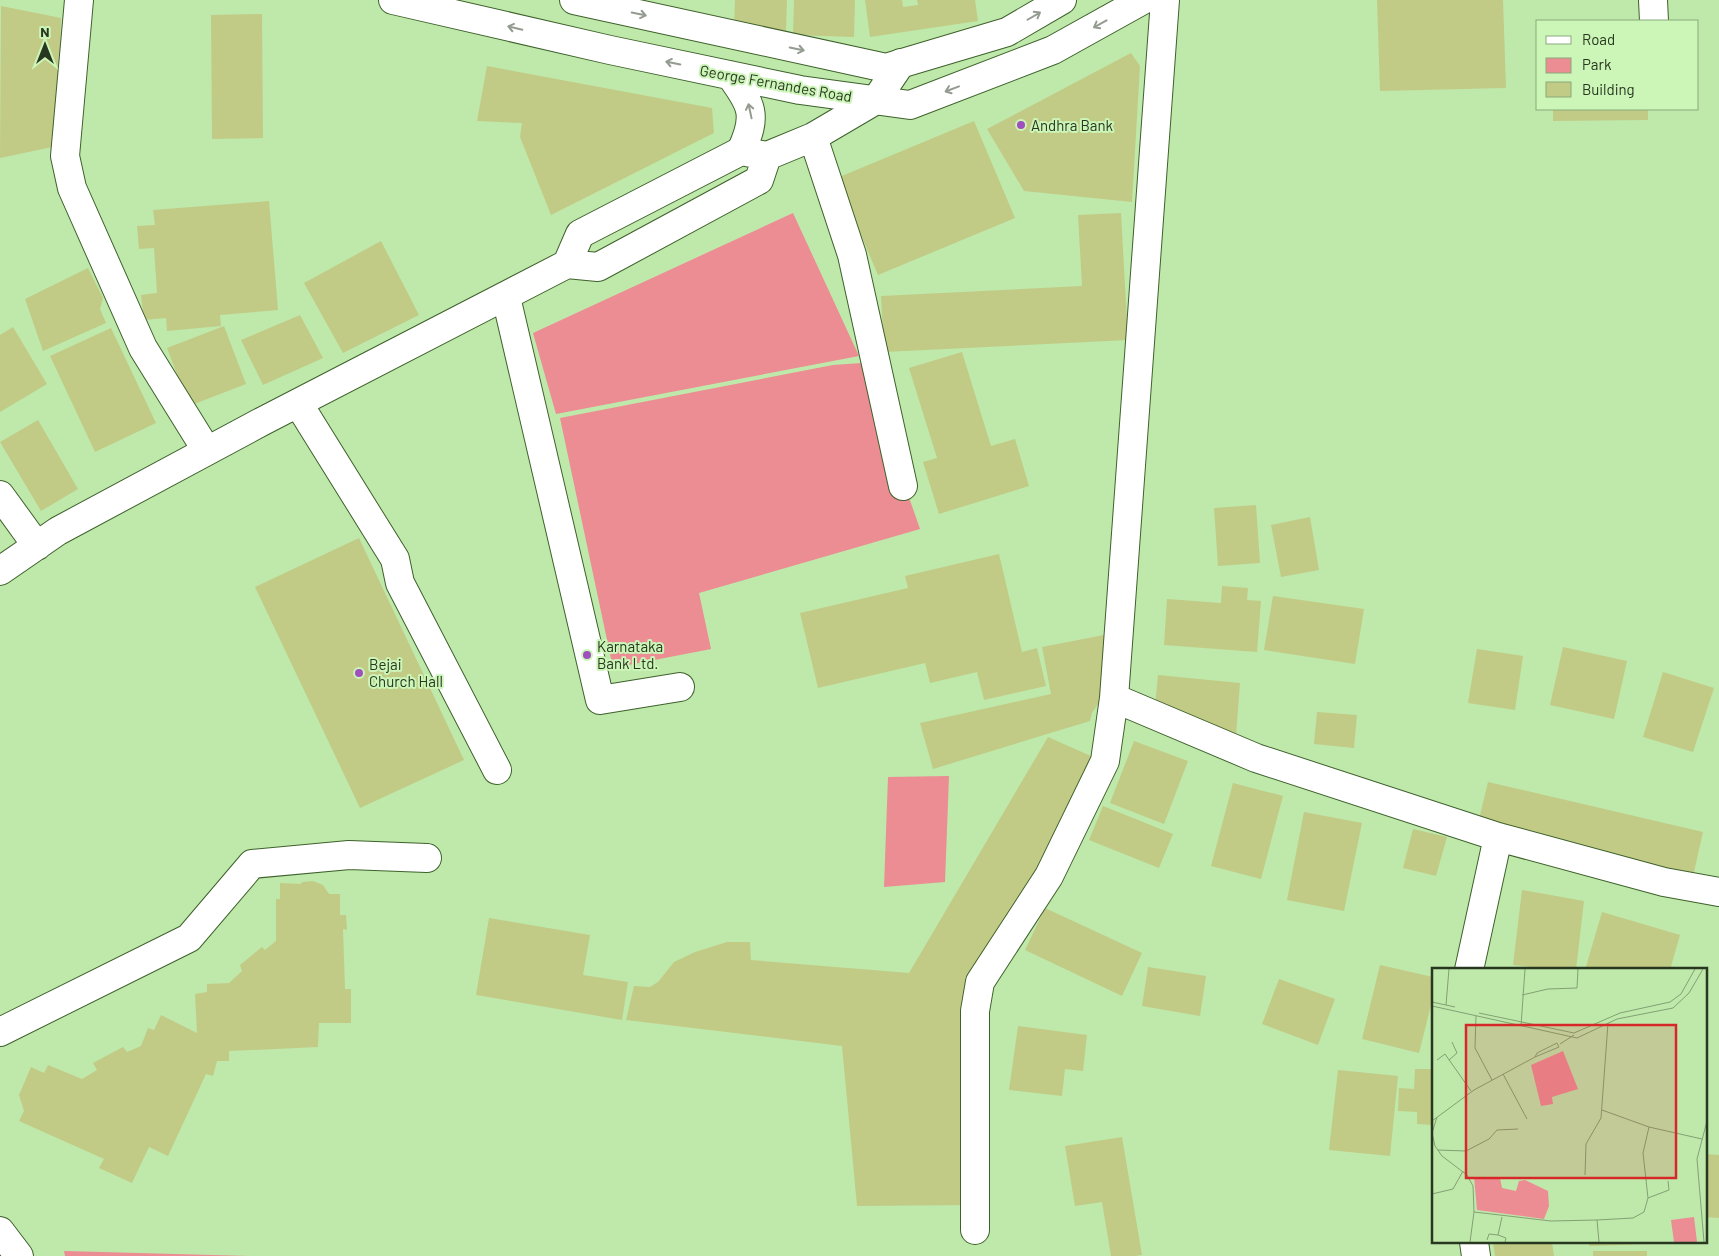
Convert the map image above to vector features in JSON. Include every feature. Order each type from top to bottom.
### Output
[{"type":"street","points":[[79,0],[65,156],[72,188],[143,348],[207,451]]},
{"type":"street","name":"George Fernandes Road","points":[[393,0],[446,6],[730,75],[800,90],[910,105],[1053,50],[1143,0]]},
{"type":"street","points":[[574,0],[886,68],[1007,32],[1062,0]]},
{"type":"street","points":[[975,1230],[975,1010],[980,982],[1048,876],[1105,762],[1114,698],[1165,0]]},
{"type":"street","points":[[1652,0],[1654,20]]},
{"type":"street","points":[[567,264],[580,234],[754,153],[813,137],[876,100],[901,63]]},
{"type":"street","points":[[0,571],[58,531],[298,403],[567,264],[598,267],[758,180],[749,134],[752,115],[744,95],[730,75]]},
{"type":"street","points":[[813,137],[852,255],[903,486]]},
{"type":"street","points":[[506,297],[600,700],[680,687]]},
{"type":"street","points":[[298,403],[395,559],[400,583],[497,770]]},
{"type":"street","points":[[0,495],[37,546]]},
{"type":"street","points":[[1114,698],[1256,758],[1498,837],[1664,882],[1719,892]]},
{"type":"street","points":[[1469,968],[1498,837]]},
{"type":"street","points":[[0,1032],[189,938],[252,864],[349,856],[427,858]]},
{"type":"street","points":[[0,1231],[19,1256]]},
{"type":"green space","points":[[793,213],[859,356],[556,414],[533,333]]},
{"type":"green space","points":[[862,363],[920,529],[699,593],[711,649],[613,668],[560,418],[833,365]]},
{"type":"green space","points":[[949,776],[945,882],[884,887],[888,777]]},
{"type":"green space","points":[[64,1251],[249,1256],[65,1256]]},
{"type":"building","points":[[735,0],[787,0],[786,31],[734,28]]},
{"type":"building","points":[[794,0],[855,0],[854,37],[793,35]]},
{"type":"building","points":[[865,0],[902,0],[903,7],[918,5],[917,0],[975,0],[978,21],[870,37]]},
{"type":"building","points":[[1377,0],[1503,0],[1506,88],[1380,91]]},
{"type":"building","points":[[1,6],[61,18],[57,146],[0,158]]},
{"type":"building","points":[[262,14],[263,138],[212,139],[211,15]]},
{"type":"building","points":[[1131,53],[1140,66],[1132,202],[1024,191],[987,129]]},
{"type":"building","points":[[487,66],[712,108],[714,133],[551,215],[520,137],[522,123],[477,121]]},
{"type":"building","points":[[1553,110],[1648,110],[1648,120],[1553,121]]},
{"type":"building","points":[[974,121],[1015,218],[878,275],[837,178]]},
{"type":"building","points":[[269,201],[278,310],[220,315],[221,326],[167,331],[166,318],[144,320],[141,295],[157,293],[154,248],[139,249],[137,226],[155,225],[153,210]]},
{"type":"building","points":[[1121,213],[1128,340],[884,352],[881,296],[1082,286],[1078,215]]},
{"type":"building","points":[[381,241],[419,315],[343,353],[304,283]]},
{"type":"building","points":[[88,268],[103,298],[100,309],[106,323],[43,351],[25,299]]},
{"type":"building","points":[[300,315],[323,358],[263,385],[241,340]]},
{"type":"building","points":[[224,326],[246,384],[189,406],[167,348]]},
{"type":"building","points":[[13,327],[47,384],[0,412],[0,335]]},
{"type":"building","points":[[111,328],[156,423],[95,452],[50,356]]},
{"type":"building","points":[[962,352],[991,446],[1015,439],[1029,486],[939,514],[923,462],[937,458],[909,368]]},
{"type":"building","points":[[38,420],[78,489],[41,511],[0,442]]},
{"type":"building","points":[[1256,505],[1260,563],[1218,566],[1214,508]]},
{"type":"building","points":[[1310,517],[1319,570],[1281,577],[1271,525]]},
{"type":"building","name":"Bejai Church Hall","points":[[359,538],[464,760],[360,808],[255,587]]},
{"type":"building","points":[[999,554],[1022,652],[1037,648],[1046,686],[984,700],[977,672],[930,683],[925,663],[818,688],[800,613],[908,588],[905,576]]},
{"type":"building","points":[[1222,586],[1248,588],[1247,600],[1261,601],[1257,652],[1164,645],[1167,599],[1221,603]]},
{"type":"building","points":[[1273,596],[1364,609],[1355,664],[1264,650]]},
{"type":"building","points":[[1109,634],[1107,691],[1092,713],[1090,721],[933,769],[920,723],[1051,694],[1042,647]]},
{"type":"building","points":[[1563,647],[1627,661],[1614,719],[1550,705]]},
{"type":"building","points":[[1477,649],[1523,656],[1515,710],[1468,703]]},
{"type":"building","points":[[1663,672],[1714,688],[1693,752],[1643,737]]},
{"type":"building","points":[[1158,675],[1240,683],[1236,735],[1153,727]]},
{"type":"building","points":[[1317,712],[1357,715],[1354,748],[1314,744]]},
{"type":"building","points":[[1048,737],[1102,761],[973,987],[971,1205],[857,1206],[842,1046],[626,1020],[634,986],[650,987],[658,982],[674,962],[695,952],[727,942],[750,942],[751,960],[909,973]]},
{"type":"building","points":[[1134,741],[1188,761],[1164,824],[1110,803]]},
{"type":"building","points":[[1488,782],[1703,832],[1689,894],[1473,844]]},
{"type":"building","points":[[1233,783],[1283,796],[1261,879],[1211,866]]},
{"type":"building","points":[[1103,806],[1173,834],[1159,868],[1089,840]]},
{"type":"building","points":[[1304,812],[1362,823],[1344,911],[1287,900]]},
{"type":"building","points":[[1413,829],[1447,837],[1436,876],[1403,868]]},
{"type":"building","points":[[313,881],[323,885],[329,894],[340,894],[340,915],[346,915],[347,930],[343,929],[345,989],[351,989],[351,1023],[319,1023],[318,1047],[229,1051],[229,1061],[217,1061],[213,1076],[206,1074],[168,1156],[149,1147],[132,1183],[99,1168],[104,1159],[19,1121],[24,1111],[19,1095],[31,1067],[44,1073],[48,1065],[82,1079],[97,1070],[93,1063],[123,1047],[127,1052],[141,1046],[148,1028],[154,1030],[161,1015],[197,1033],[195,994],[207,992],[207,984],[229,983],[242,971],[240,965],[262,947],[265,950],[276,941],[276,899],[280,899],[280,883],[301,884],[302,882]]},
{"type":"building","points":[[1522,890],[1584,901],[1576,968],[1538,968],[1513,965]]},
{"type":"building","points":[[1045,908],[1142,953],[1122,996],[1025,950]]},
{"type":"building","points":[[1602,912],[1680,935],[1671,968],[1586,968]]},
{"type":"building","points":[[489,918],[590,935],[583,975],[628,982],[622,1020],[476,995]]},
{"type":"building","points":[[1380,965],[1432,977],[1432,1001],[1419,1053],[1362,1039]]},
{"type":"building","points":[[1148,967],[1206,976],[1200,1016],[1142,1006]]},
{"type":"building","points":[[1279,979],[1335,999],[1318,1045],[1262,1024]]},
{"type":"building","points":[[1018,1026],[1087,1035],[1083,1071],[1065,1069],[1062,1096],[1009,1090]]},
{"type":"building","points":[[1415,1069],[1432,1069],[1432,1125],[1417,1124],[1417,1112],[1398,1111],[1399,1088],[1414,1089]]},
{"type":"building","points":[[1338,1070],[1398,1076],[1390,1156],[1329,1150]]},
{"type":"building","points":[[1122,1137],[1142,1255],[1111,1256],[1102,1202],[1075,1206],[1065,1146]]},
{"type":"building","points":[[1706,1154],[1719,1155],[1719,1218],[1706,1217]]},
{"type":"building","points":[[1493,1244],[1552,1244],[1554,1256],[1495,1256]]},
{"type":"building","points":[[1589,1244],[1650,1244],[1589,1246]]},
{"type":"building","points":[[1593,1251],[1647,1251],[1647,1256],[1593,1256]]},
{"type":"place","name":"Andhra Bank","points":[[1021,125]]},
{"type":"place","name":"Karnataka Bank Ltd.","points":[[587,655]]},
{"type":"place","name":"Bejai Church Hall","points":[[359,673]]}]
